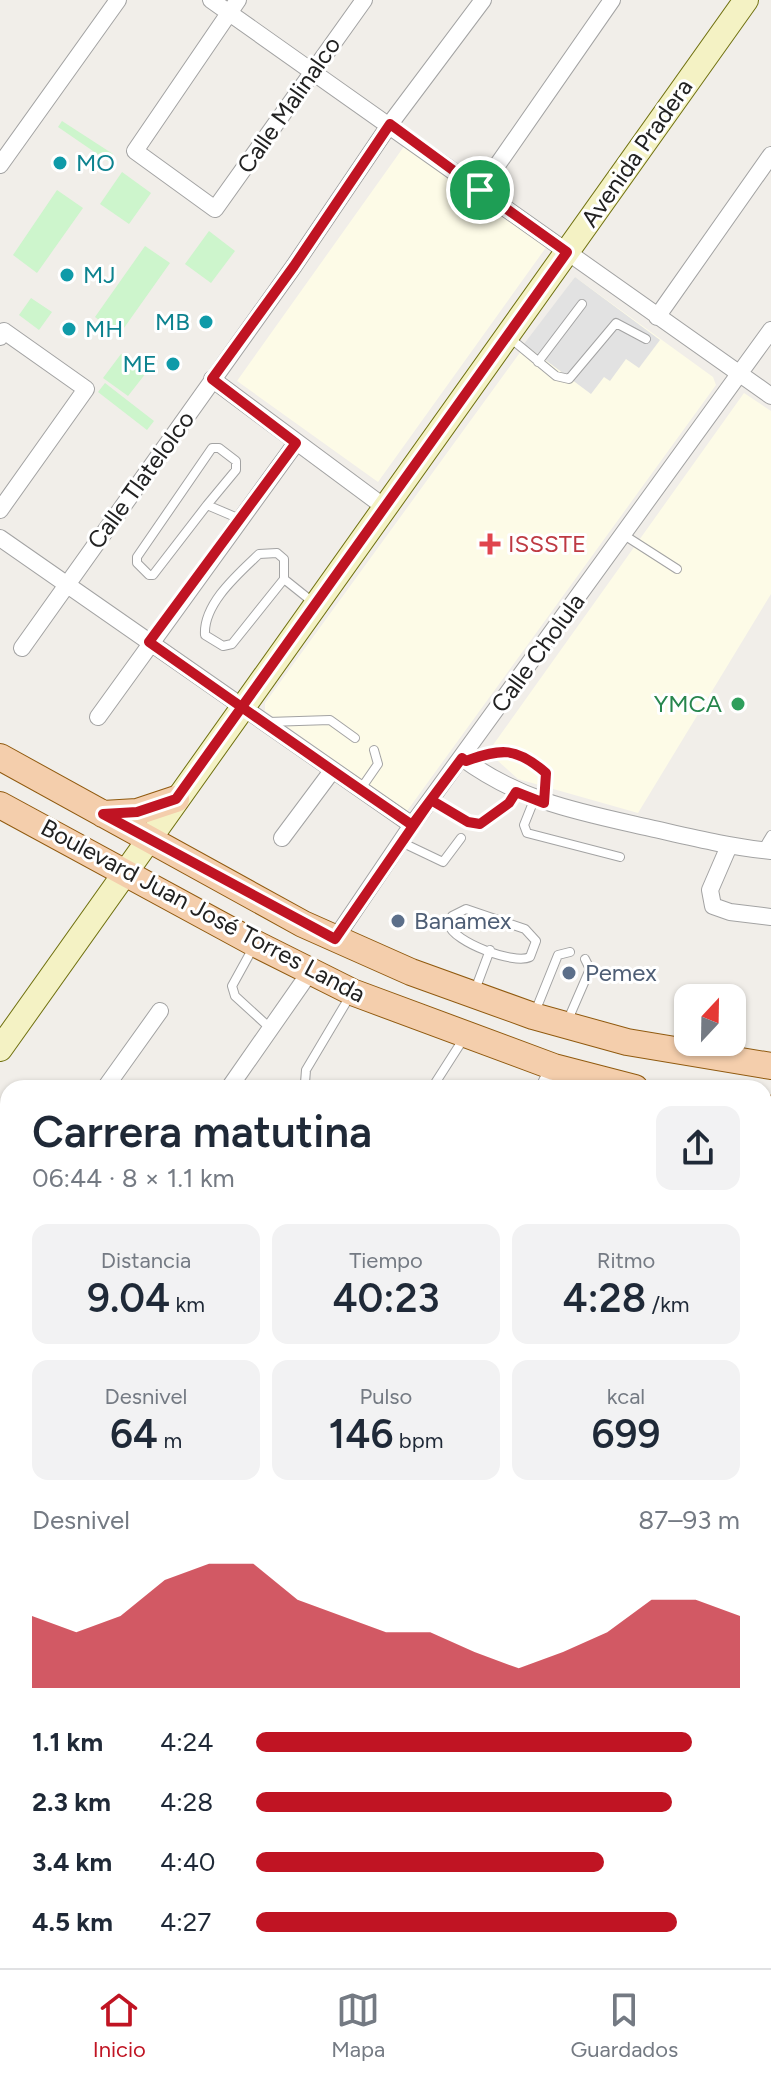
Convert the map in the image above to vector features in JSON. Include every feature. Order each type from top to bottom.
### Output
[{"type":"main road","name":"Boulevard Juan José Torres Landa","points":[[0,757],[335,939],[473,995],[565,1026],[689,1055],[771,1066]]},
{"type":"main road","points":[[103,814],[137,812],[176,799]]},
{"type":"main road","name":"Boulevard Juan José Torres Landa","points":[[0,805],[310,972],[352,992],[465,1036],[549,1077],[572,1080]]},
{"type":"street","points":[[0,165],[118,0]]},
{"type":"street","points":[[211,0],[234,7],[313,72],[771,396]]},
{"type":"street","name":"Calle Malinalco","points":[[234,7],[135,151],[215,209],[364,0]]},
{"type":"street","name":"Calle Tlatelolco","points":[[22,648],[294,266],[390,124],[483,0]]},
{"type":"street","points":[[480,190],[612,0]]},
{"type":"street","name":"Avenida Pradera","points":[[0,1049],[128,873],[176,799],[314,603],[746,0]]},
{"type":"street","points":[[657,317],[771,155]]},
{"type":"street","name":"Calle Cholula","points":[[335,939],[412,825],[464,759],[771,330]]},
{"type":"street","points":[[0,510],[86,389],[2,334]]},
{"type":"street","points":[[212,379],[383,506]]},
{"type":"street","points":[[98,717],[149,642],[296,443]]},
{"type":"street","points":[[0,538],[412,825]]},
{"type":"street","points":[[464,759],[516,792],[539,801],[729,846],[766,851]]},
{"type":"street","points":[[282,838],[332,771]]},
{"type":"street","points":[[729,846],[710,890],[713,906],[730,912],[771,917]]},
{"type":"street","points":[[235,1080],[310,972]]},
{"type":"street","points":[[111,1080],[160,1011]]},
{"type":"lane","points":[[538,362],[582,304]]},
{"type":"lane","points":[[506,335],[556,376],[569,379],[616,323],[646,339]]},
{"type":"lane","points":[[212,448],[219,448],[236,461],[236,470],[207,505],[153,575],[137,563],[137,557],[212,448]]},
{"type":"lane","points":[[207,505],[240,519]]},
{"type":"lane","points":[[624,535],[677,569]]},
{"type":"lane","points":[[277,553],[284,559],[284,579],[232,644],[223,646],[205,635],[205,625],[216,602],[259,554],[277,553]]},
{"type":"lane","points":[[284,579],[314,603]]},
{"type":"lane","points":[[263,722],[330,720],[355,738]]},
{"type":"lane","points":[[464,759],[508,749],[546,773],[539,801],[524,825],[527,833],[620,857]]},
{"type":"lane","points":[[360,790],[378,764],[374,750]]},
{"type":"lane","points":[[431,800],[468,822],[480,824],[509,803],[516,792]]},
{"type":"lane","points":[[766,851],[771,835]]},
{"type":"lane","points":[[401,842],[443,862],[461,838]]},
{"type":"lane","points":[[466,909],[478,912],[525,929],[536,941],[530,957],[524,960],[490,950],[457,939],[449,925],[452,916],[466,909]]},
{"type":"lane","points":[[256,944],[232,986],[235,996],[271,1028]]},
{"type":"lane","points":[[473,995],[490,950]]},
{"type":"lane","points":[[533,1016],[554,961],[563,952],[570,952]]},
{"type":"lane","points":[[565,1026],[590,969],[585,959]]},
{"type":"lane","points":[[305,1080],[312,1057],[352,992]]},
{"type":"lane","points":[[437,1080],[465,1036]]},
{"type":"shaded area","points":[[405,145],[547,246],[378,482],[237,381]]},
{"type":"shaded area","name":"ISSSTE","points":[[575,277],[713,377],[716,385],[407,811],[265,711],[265,703]]},
{"type":"shaded area","points":[[575,277],[660,340],[639,368],[626,359],[610,381],[604,377],[591,394],[524,344]]},
{"type":"shaded area","name":"ISSSTE","points":[[744,393],[771,411],[771,594],[638,813],[518,779],[488,752]]},
{"type":"green space","points":[[62,121],[113,154],[109,162],[58,127]]},
{"type":"green space","points":[[122,172],[151,193],[129,224],[100,204]]},
{"type":"green space","points":[[57,190],[83,208],[37,273],[13,255]]},
{"type":"green space","points":[[209,231],[235,251],[211,283],[185,264]]},
{"type":"green space","points":[[145,246],[170,263],[119,335],[95,317]]},
{"type":"green space","points":[[31,298],[52,312],[39,330],[19,315]]},
{"type":"green space","points":[[121,354],[146,373],[128,396],[103,378]]},
{"type":"green space","points":[[105,383],[154,421],[147,430],[98,392]]},
{"type":"place","name":"MO","points":[[60,163]]},
{"type":"place","name":"MJ","points":[[67,275]]},
{"type":"place","name":"MB","points":[[206,322]]},
{"type":"place","name":"MH","points":[[69,329]]},
{"type":"place","name":"ME","points":[[173,364]]},
{"type":"place","name":"ISSSTE","points":[[490,544]]},
{"type":"place","name":"YMCA","points":[[738,704]]},
{"type":"place","name":"Banamex","points":[[398,921]]},
{"type":"place","name":"Pemex","points":[[569,973]]},
{"type":"route","points":[[480,190],[390,124],[294,266],[212,379],[296,443],[149,642],[241,707],[263,722],[332,771],[412,825],[462,758],[466,761],[508,749],[546,773],[544,803],[516,792],[509,803],[480,824],[468,822],[431,800],[335,939],[103,814],[137,812],[176,799],[241,707],[383,506],[567,252],[480,190]]}]
